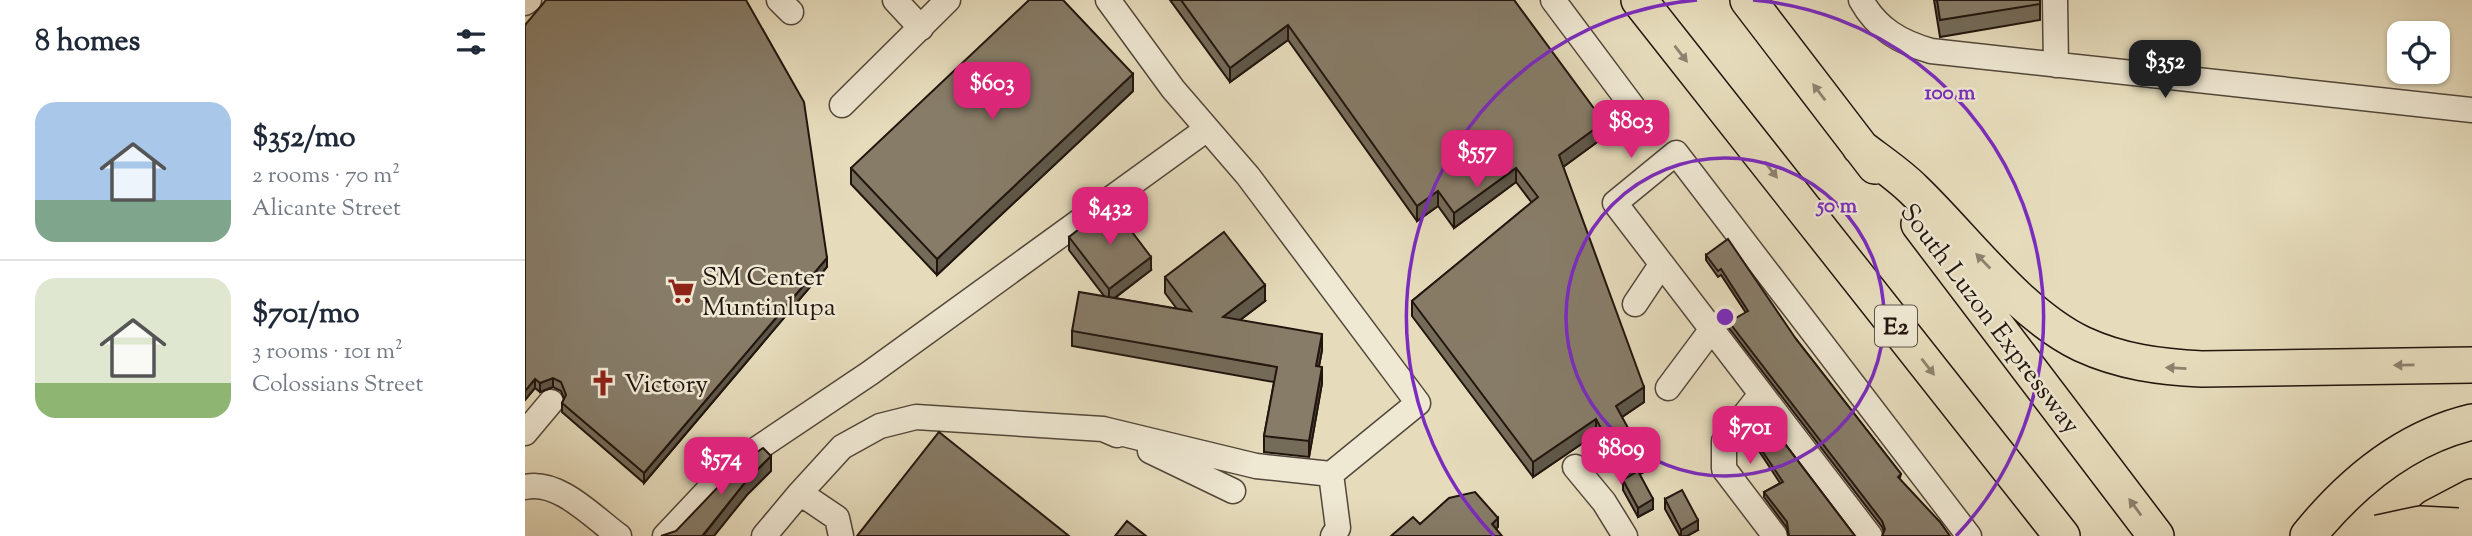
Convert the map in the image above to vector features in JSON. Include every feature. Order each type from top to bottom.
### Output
[{"type":"highway","name":"E2","points":[[1639,0],[2062,536]]},
{"type":"highway","name":"South Luzon Expressway","points":[[1748,0],[2157,536]]},
{"type":"highway","points":[[1860,147],[1914,190],[2008,287],[2062,333],[2097,351],[2161,367],[2201,369],[2472,365]]},
{"type":"highway","points":[[2308,536],[2349,491],[2382,463],[2434,433],[2472,422]]},
{"type":"highway","points":[[2330,536],[2366,498],[2397,473],[2438,452],[2472,442]]},
{"type":"highway","points":[[2413,536],[2434,517],[2467,517]]},
{"type":"highway","points":[[2375,535],[2420,524],[2467,517]]},
{"type":"street","points":[[895,0],[921,28]]},
{"type":"street","points":[[842,105],[948,0]]},
{"type":"street","points":[[764,536],[842,447],[880,426],[916,417],[1103,429],[1257,466],[1331,474],[1418,403],[1248,176],[1173,89],[1108,0]]},
{"type":"street","points":[[1553,0],[1633,107]]},
{"type":"street","points":[[1861,0],[1880,27],[1905,44],[1931,51],[2472,110]]},
{"type":"street","points":[[2055,0],[2056,65]]},
{"type":"street","points":[[665,536],[730,467],[870,373],[1207,129]]},
{"type":"street","points":[[1870,536],[1615,203],[1676,152],[1969,536]]},
{"type":"street","points":[[1635,304],[1661,265]]},
{"type":"street","points":[[1668,388],[1712,329]]},
{"type":"street","points":[[1761,394],[1724,441],[1724,469],[1775,536]]},
{"type":"street","points":[[525,432],[551,402]]},
{"type":"street","points":[[1103,429],[1233,491]]},
{"type":"street","points":[[1575,467],[1604,502],[1625,536]]},
{"type":"street","points":[[1331,474],[1338,528],[1333,536]]},
{"type":"street","points":[[525,487],[535,485],[553,488],[619,536]]},
{"type":"street","points":[[800,493],[837,519],[841,536]]},
{"type":"building","name":"SM Center Muntinlupa","points":[[546,0],[746,0],[804,102],[827,258],[644,473],[562,403],[566,395],[561,382],[553,378],[540,383],[535,379],[525,391],[525,25]]},
{"type":"building","points":[[1029,0],[1063,0],[1133,74],[937,259],[851,168]]},
{"type":"building","points":[[1181,0],[1514,0],[1604,122],[1559,155],[1644,387],[1616,406],[1644,457],[1623,469],[1596,419],[1533,462],[1412,301],[1538,197],[1516,168],[1454,213],[1438,191],[1417,206],[1288,25],[1230,68]]},
{"type":"building","points":[[1937,0],[2040,0],[2040,4],[1940,20]]},
{"type":"building","points":[[1111,204],[1151,257],[1109,289],[1069,237]]},
{"type":"building","points":[[1224,232],[1265,285],[1223,317],[1322,334],[1316,366],[1322,367],[1309,441],[1264,436],[1277,367],[1072,331],[1079,292],[1191,311],[1165,277]]},
{"type":"building","points":[[1728,239],[1796,339],[1901,474],[1898,477],[1950,536],[1882,536],[1885,529],[1882,521],[1729,322],[1748,311],[1721,269],[1718,271],[1706,255]]},
{"type":"building","points":[[1766,419],[1855,536],[1789,536],[1787,522],[1764,492],[1783,482],[1757,443],[1750,447],[1743,435]]},
{"type":"building","points":[[939,432],[1069,536],[857,536]]},
{"type":"building","points":[[763,448],[771,456],[747,480],[704,536],[661,536],[676,531],[740,464]]},
{"type":"building","points":[[1638,471],[1653,499],[1638,508],[1623,480]]},
{"type":"building","points":[[1682,490],[1698,520],[1681,530],[1665,499]]},
{"type":"building","points":[[1475,492],[1498,518],[1492,524],[1502,536],[1391,536],[1413,517],[1420,524],[1449,498]]},
{"type":"building","points":[[1127,521],[1146,536],[1115,536]]},
{"type":"place","name":"SM Center Muntinlupa","points":[[681,291]]},
{"type":"place","name":"Victory","points":[[603,383]]}]
